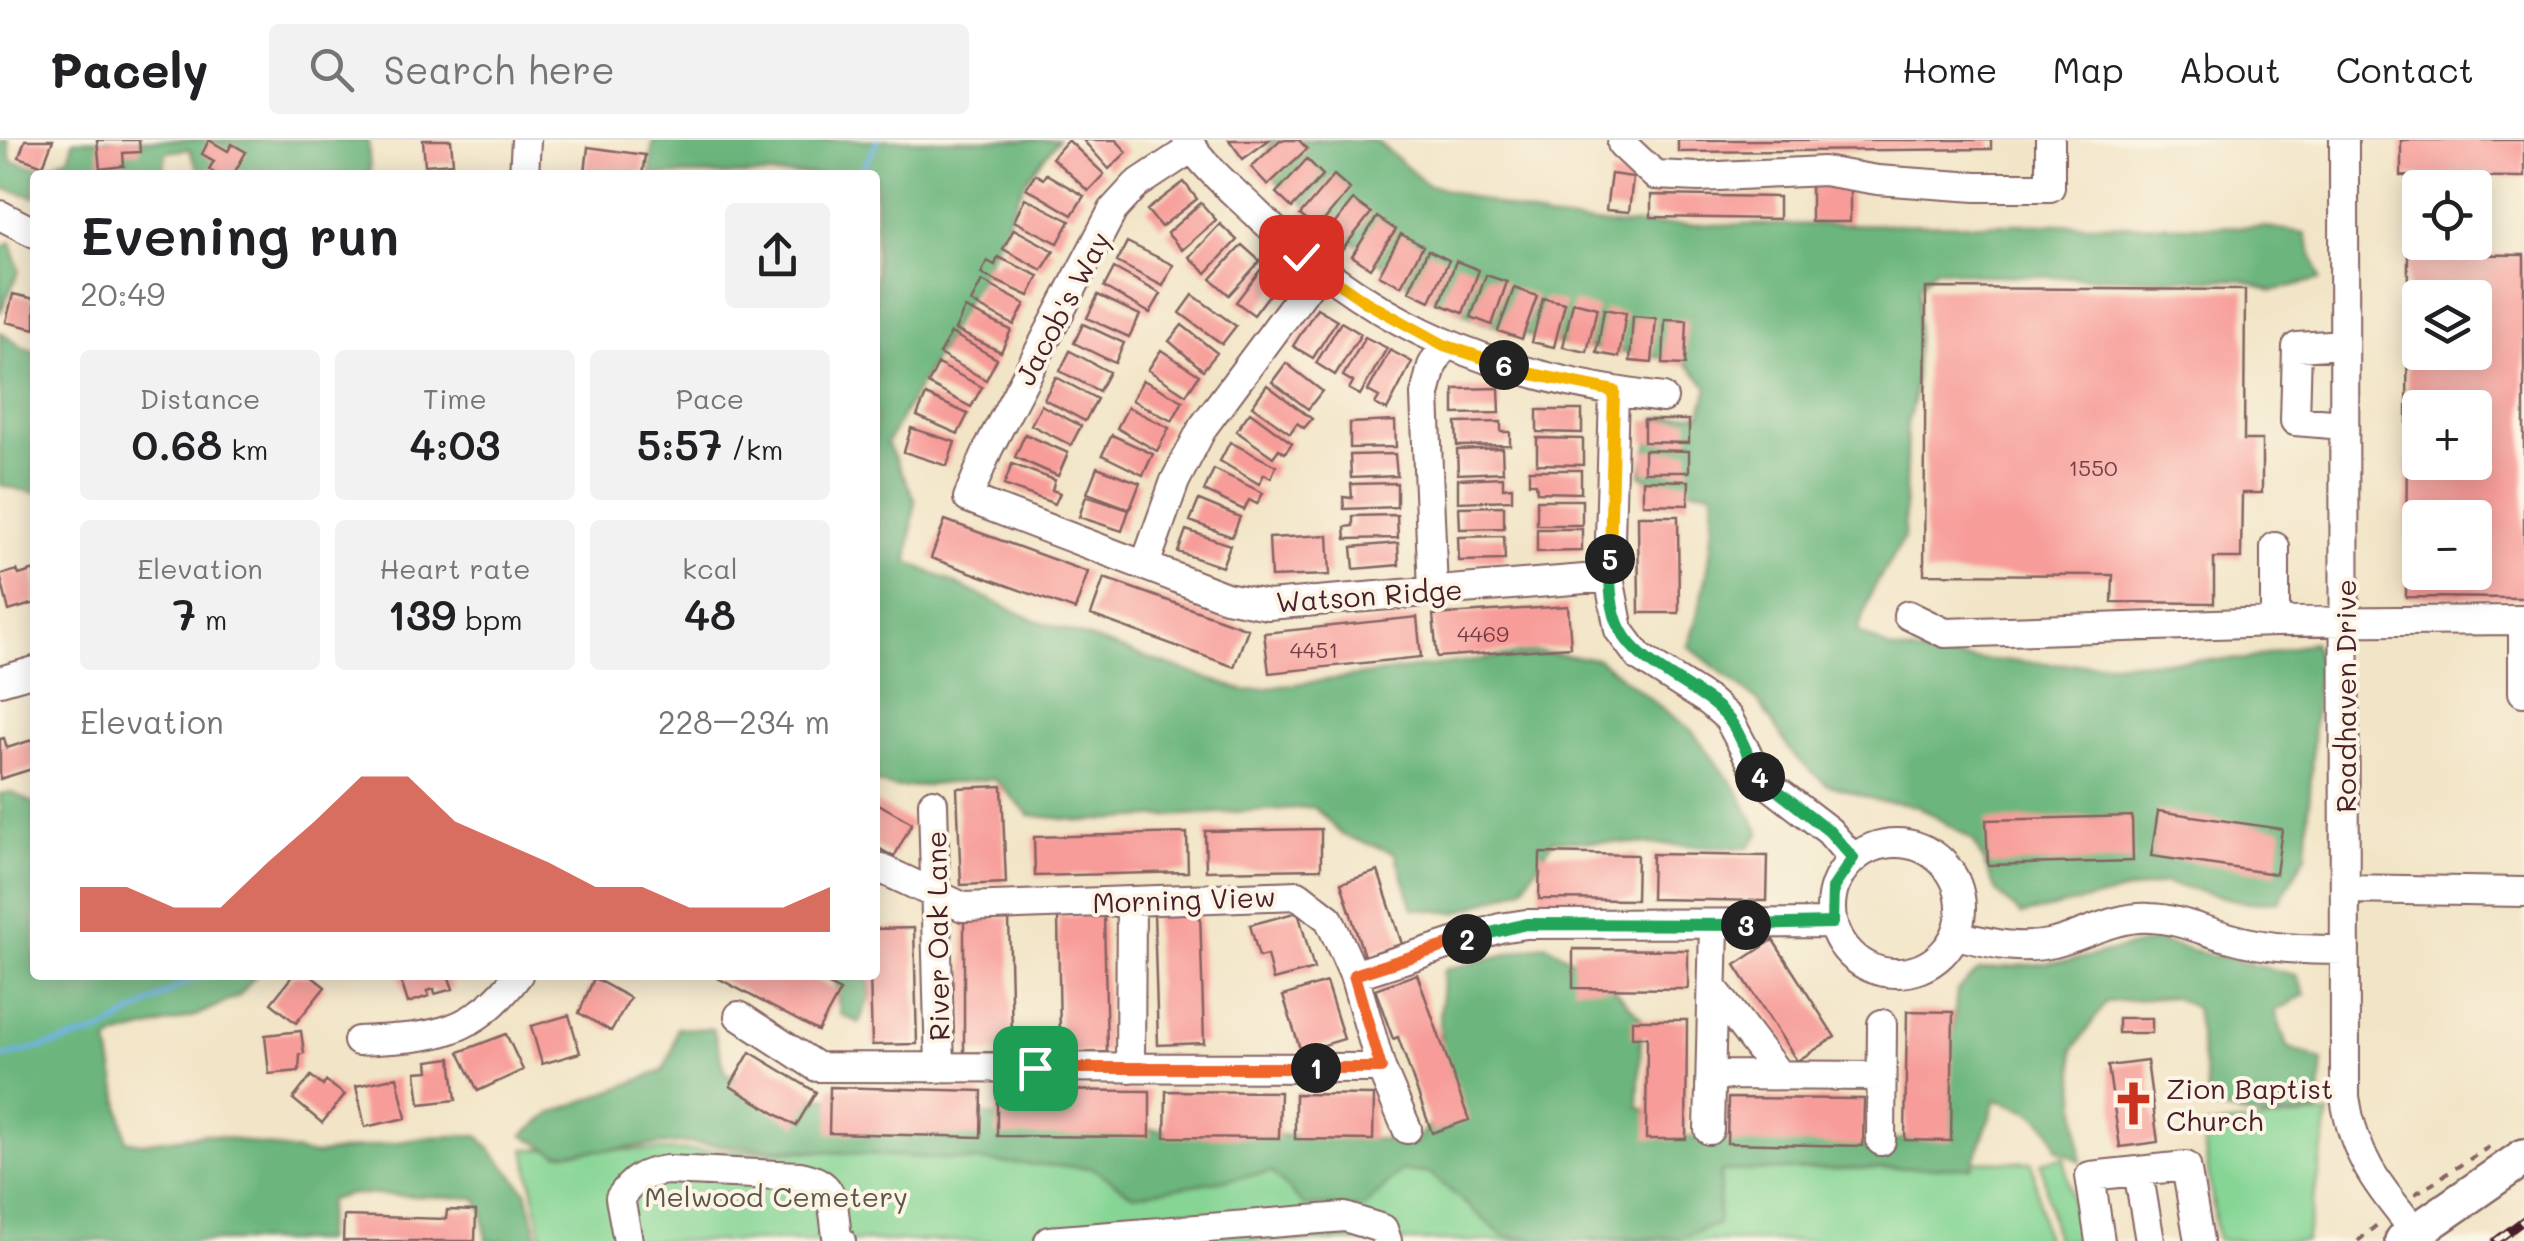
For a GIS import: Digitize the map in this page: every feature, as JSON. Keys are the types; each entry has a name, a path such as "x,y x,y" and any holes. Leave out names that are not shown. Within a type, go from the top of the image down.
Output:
{"main road":[{"path":"2399,1232 2516,1146"}],"street":[{"path":"524,170 526,140"},
{"path":"1624,140 1622,144 1655,176 1823,171 1877,180 1976,187 2050,187 2050,140"},
{"name":"Roadhaven Drive","path":"2344,140 2345,1097 2350,1129 2399,1232"},
{"path":"1190,144 1301,257 1366,302 1444,345 1532,374 1664,398"},
{"name":"Jacob's Way","path":"968,498 988,449 1113,210 1136,185 1190,144"},
{"path":"0,215 30,231"},
{"path":"1145,565 1176,480 1203,427 1320,270"},
{"path":"2344,344 2297,346 2295,421 2344,425"},
{"path":"1433,591 1424,394 1432,366 1444,345"},
{"path":"1614,391 1609,576 1619,630 1639,656 1728,718 1760,778 1829,831 1853,858"},
{"name":"Watson Ridge","path":"968,498 1226,597 1268,605 1609,576"},
{"path":"2275,547 2275,622"},
{"path":"1908,615 1945,633 2344,620 2524,620 2522,692"},
{"path":"0,681 30,672"},
{"name":"River Oak Lane","path":"934,803 940,1068"},
{"path":"1894,843 1916,846 1935,856 1950,872 1960,892 1962,914 1956,935 1945,952 1929,965 1890,974 1852,958 1839,942 1832,923 1833,888 1853,858 1872,847 1894,843"},
{"name":"Morning View","path":"880,868 963,907 1298,895 1329,919 1354,975 1381,1068 1407,1129"},
{"path":"2345,890 2524,892"},
{"path":"1130,1068 1132,901"},
{"path":"1956,935 2011,949 2054,943 2103,925 2147,918 2298,950 2345,950"},
{"path":"1354,975 1500,928 1526,924 1832,923"},
{"path":"1710,1130 1714,925"},
{"path":"358,1041 429,1037 464,1026 514,980"},
{"path":"1712,988 1779,1075"},
{"path":"739,1016 817,1067 1381,1068"},
{"path":"1881,1141 1882,1024"},
{"path":"1711,1074 1881,1076"},
{"path":"2100,1241 2090,1176 2186,1166 2199,1241"},
{"path":"628,1241 620,1198 631,1182 646,1173 667,1170 820,1180 830,1190 841,1241"},
{"path":"2138,1171 2150,1241"},
{"path":"1050,1241 1345,1217 1383,1229 1387,1241"}],"path":[{"path":"2411,1197 2476,1153 2516,1146"},
{"path":"2358,1241 2399,1232"}],"green space":[{"path":"0,140 8,140 11,161 45,169 70,156 73,140 368,140 370,170 198,170 189,149 166,152 164,170 30,170 30,196 0,187"},
{"path":"653,140 1058,140 1025,182 983,272 887,443 915,499 908,562 1030,618 1245,691 1535,652 1598,659 1692,731 1738,791 1760,833 1748,848 1553,840 1523,888 1456,913 1413,908 1395,853 1342,835 1314,807 1084,821 1029,815 994,779 896,788 880,783 880,170 650,170"},
{"path":"1272,140 1375,140 1426,184 1547,219 1604,225 2046,224 2265,227 2305,233 2321,279 2272,291 2243,280 1979,275 1935,268 1919,287 1914,398 1907,424 1904,538 1872,591 1858,631 1890,649 1938,657 2062,664 2248,659 2313,642 2318,661 2306,855 2279,901 2248,903 2164,883 2021,915 1996,891 1974,841 1918,806 1879,801 1826,784 1794,756 1758,701 1688,646 1708,570 1713,491 1665,487 1641,475 1655,419 1701,413 1708,387 1684,361 1551,342 1482,322 1416,290 1278,183 1263,162"},
{"path":"11,242 19,271 0,313 0,247"},
{"path":"0,332 30,350 30,492 0,485"},
{"path":"11,792 30,802 30,980 252,980 239,996 195,1016 108,1042 126,1140 142,1143 206,1134 314,1155 431,1137 478,1135 526,1191 539,1241 486,1241 483,1212 476,1198 351,1194 329,1200 324,1241 7,1241 0,1236 0,794"},
{"path":"2154,941 2296,975 2305,995 2275,1011 2287,1047 2323,1061 2318,1114 2262,1118 2210,1108 2195,1008 2173,997 2106,1002 2073,1050 2081,1162 2057,1149 2049,1129 2035,1115 1996,1100 1972,1167 1721,1171 1718,1224 1682,1237 1559,1241 1503,1236 1431,1174 1401,1170 1364,1208 1303,1205 1272,1172 1133,1195 1092,1168 680,1143 558,1154 523,1135 552,1113 663,1071 677,1028 713,1029 726,1073 774,1092 1094,1127 1416,1141 1442,1107 1440,1015 1444,970 1546,944 1602,977 1642,1019 1638,1106 1688,1137 1813,1137 1867,1145 1928,1135 1947,1090 1957,990 1979,970 2069,961"},
{"path":"836,980 869,980 870,996 859,1023 840,1014"},
{"path":"2329,1114 2306,1241 2218,1241 2202,1127"},
{"name":"Melwood Cemetery","path":"525,1149 2032,1162 2046,1241 543,1241"},
{"path":"2064,1157 2079,1241 2056,1241 2041,1162"}],"building":[{"path":"25,140 53,140 43,166 19,157"},
{"path":"97,140 139,140 140,152 123,153 124,166 100,169"},
{"path":"209,140 228,151 232,144 246,152 236,170 211,170 214,161 202,154"},
{"path":"423,140 451,140 453,163 425,165"},
{"path":"1068,140 1104,174 1088,191 1052,158"},
{"path":"1083,140 1116,140 1127,152 1109,169"},
{"path":"1229,140 1269,140 1243,159"},
{"path":"1280,140 1299,140 1307,149 1268,185 1251,167"},
{"path":"1678,140 1991,140 1991,149 1678,152"},
{"path":"2401,140 2524,140 2524,177 2492,177 2492,170 2402,170 2401,176"},
{"path":"588,147 645,155 643,170 585,170"},
{"path":"1307,159 1323,175 1292,208 1276,193"},
{"path":"1035,174 1043,179 1046,174 1084,196 1072,215 1026,188"},
{"path":"1611,174 1633,177 1629,212 1606,210"},
{"path":"1334,175 1350,189 1317,229 1300,215"},
{"path":"1184,182 1197,199 1161,227 1147,210"},
{"path":"1811,182 1850,182 1850,222 1811,222"},
{"path":"1651,195 1779,197 1779,219 1651,217"},
{"path":"1025,198 1070,221 1058,243 1014,221"},
{"path":"1353,200 1371,213 1343,249 1325,236"},
{"path":"1201,203 1216,220 1182,250 1167,233"},
{"path":"1377,217 1396,230 1370,268 1352,256"},
{"path":"1220,224 1237,240 1206,273 1189,257"},
{"path":"1014,229 1054,251 1042,270 1003,249"},
{"path":"1401,234 1423,246 1401,286 1379,275"},
{"path":"1127,242 1173,265 1163,286 1117,262"},
{"path":"1242,245 1260,261 1229,295 1211,279"},
{"path":"1428,250 1449,260 1430,301 1409,291"},
{"path":"2492,255 2524,255 2524,598 2406,597 2406,590 2492,590 2492,500 2407,500 2407,480 2492,480 2492,390 2407,390 2407,370 2492,370 2492,280 2408,280 2408,260 2492,260"},
{"path":"998,257 1039,276 1029,296 981,274 987,261 995,265"},
{"path":"1456,261 1479,270 1463,313 1440,304"},
{"path":"1264,265 1281,279 1254,315 1236,302"},
{"path":"1114,268 1161,294 1150,313 1104,287"},
{"path":"1486,275 1507,282 1492,325 1471,317"},
{"path":"982,281 1025,304 1014,325 971,302"},
{"path":"1514,288 1537,296 1522,339 1498,331"},
{"path":"1926,288 2245,290 2244,440 2262,440 2262,493 2242,493 2241,558 2214,558 2214,603 2112,602 2113,575 1924,574"},
{"path":"13,294 30,298 30,328 6,322"},
{"path":"1098,295 1140,315 1129,337 1087,318"},
{"path":"1193,295 1236,326 1222,344 1180,313"},
{"path":"1543,298 1565,303 1554,347 1532,342"},
{"path":"1573,302 1597,308 1587,352 1563,347"},
{"path":"965,308 1011,330 1001,352 955,330"},
{"path":"1317,308 1337,320 1313,358 1293,346"},
{"path":"1604,309 1626,313 1619,357 1597,353"},
{"path":"1633,316 1656,318 1652,363 1630,361"},
{"path":"1665,319 1687,320 1685,365 1663,364"},
{"path":"1341,322 1361,334 1335,375 1316,363"},
{"path":"1083,324 1124,343 1115,363 1074,343"},
{"path":"1182,325 1217,353 1203,370 1169,341"},
{"path":"951,333 997,359 986,380 939,354"},
{"path":"1365,337 1387,348 1360,395 1349,389 1353,382 1343,376"},
{"path":"1161,350 1199,375 1186,395 1148,370"},
{"path":"1390,350 1412,362 1387,410 1375,404 1379,397 1368,391"},
{"path":"1070,351 1109,372 1099,391 1060,371"},
{"path":"1286,363 1322,391 1308,409 1272,382"},
{"path":"938,364 982,387 971,407 928,384"},
{"path":"1056,377 1097,399 1085,421 1044,399"},
{"path":"1143,380 1183,401 1172,421 1132,400"},
{"path":"1267,385 1312,419 1304,428 1297,423 1290,433 1252,406"},
{"path":"1499,388 1500,413 1454,414 1454,389"},
{"path":"926,395 968,414 958,434 917,416"},
{"path":"1041,405 1081,426 1071,445 1031,425"},
{"path":"1128,407 1169,428 1157,451 1117,428"},
{"path":"1537,410 1582,410 1582,433 1537,432"},
{"path":"1250,412 1292,443 1285,453 1279,449 1273,457 1236,431"},
{"path":"1644,420 1689,420 1689,443 1644,442"},
{"path":"1395,421 1396,447 1350,448 1350,423"},
{"path":"1501,422 1501,432 1510,432 1510,445 1457,446 1456,423"},
{"path":"911,428 955,442 947,466 904,452"},
{"path":"1025,434 1068,453 1058,476 1015,457"},
{"path":"1112,435 1153,454 1143,475 1102,455"},
{"path":"1537,438 1583,439 1583,465 1537,464"},
{"path":"1230,442 1276,466 1271,478 1264,474 1259,484 1220,461"},
{"path":"1502,448 1503,472 1458,474 1457,450"},
{"path":"1644,450 1689,451 1689,472 1644,472"},
{"path":"1395,454 1397,476 1351,478 1350,455"},
{"path":"1012,464 1055,480 1052,490 1060,493 1055,504 1004,485"},
{"path":"1097,467 1140,483 1130,509 1087,493"},
{"path":"1214,469 1263,493 1257,504 1249,500 1244,510 1204,491"},
{"path":"1529,470 1581,470 1581,493 1537,492 1536,483 1529,483"},
{"path":"1503,477 1503,488 1512,487 1512,500 1458,502 1458,479"},
{"path":"1643,480 1689,481 1688,505 1643,504"},
{"path":"1397,483 1397,507 1344,509 1343,497 1352,498 1351,484"},
{"path":"1086,496 1129,510 1122,531 1079,517"},
{"path":"1199,500 1240,517 1232,537 1190,521"},
{"path":"1537,500 1582,500 1582,525 1537,525"},
{"path":"1504,506 1504,528 1460,529 1459,507"},
{"path":"1397,515 1398,538 1346,539 1345,527 1353,526 1353,516"},
{"path":"1638,516 1678,516 1679,613 1639,613"},
{"path":"945,520 1088,572 1075,610 931,558"},
{"path":"1537,529 1582,529 1582,551 1537,552"},
{"path":"1186,530 1230,545 1222,567 1178,552"},
{"path":"1328,535 1330,575 1271,577 1269,538"},
{"path":"1504,536 1505,560 1459,561 1458,537"},
{"path":"1398,543 1399,565 1354,569 1352,547"},
{"path":"17,570 19,575 30,572 30,605 9,611 0,575"},
{"path":"1104,578 1248,629 1234,667 1091,615"},
{"path":"1568,606 1571,647 1437,657 1433,615"},
{"path":"1417,617 1421,657 1269,673 1264,633"},
{"path":"4,738 7,748 30,741 30,770 0,779 0,739"},
{"path":"1002,786 1006,883 961,885 957,788"},
{"path":"880,805 912,823 894,857 880,849"},
{"path":"2158,811 2282,829 2276,874 2151,856"},
{"path":"2132,816 2133,861 1988,865 1986,820"},
{"path":"1321,829 1321,869 1206,871 1205,831"},
{"path":"1187,833 1188,872 1035,876 1034,837"},
{"path":"1540,853 1637,855 1636,900 1539,899"},
{"path":"1652,854 1768,856 1767,901 1651,899"},
{"path":"1378,871 1402,944 1364,956 1341,883"},
{"path":"1200,912 1204,1043 1158,1045 1154,913"},
{"path":"1298,912 1314,969 1273,980 1267,955 1259,957 1250,925"},
{"path":"1104,915 1107,1052 1057,1054 1058,916"},
{"path":"1009,917 1012,1037 1016,1037 1017,1052 964,1053 964,918"},
{"path":"914,928 917,1044 872,1045 870,980 880,980 880,929"},
{"path":"1773,940 1835,1037 1797,1061 1735,965"},
{"path":"1573,949 1688,950 1688,989 1573,988"},
{"path":"1417,974 1469,1120 1432,1133 1398,1037 1393,1039 1375,989"},
{"path":"289,980 316,980 325,987 296,1023 271,1003"},
{"path":"401,980 450,980 453,989 435,994 434,989 427,991 429,996 408,1003"},
{"path":"593,980 630,998 611,1031 579,1013"},
{"path":"721,980 819,980 840,991 818,1031"},
{"path":"1326,982 1344,1039 1301,1052 1283,996"},
{"path":"1907,1011 1953,1012 1951,1141 1905,1140"},
{"path":"569,1015 580,1053 542,1064 531,1026"},
{"path":"2118,1018 2152,1018 2152,1033 2118,1033"},
{"path":"1632,1020 1687,1020 1686,1139 1646,1139 1647,1037 1632,1037"},
{"path":"301,1031 304,1053 300,1054 299,1071 269,1074 265,1035"},
{"path":"506,1034 523,1070 478,1091 459,1052"},
{"path":"750,1052 816,1092 796,1126 730,1086"},
{"path":"451,1058 456,1100 420,1104 416,1072 429,1071 428,1061"},
{"name":"Zion Baptist Church","path":"2147,1061 2158,1142 2120,1147 2108,1066"},
{"path":"311,1076 345,1095 322,1123 293,1099"},
{"path":"397,1077 406,1118 365,1127 356,1086"},
{"path":"830,1087 982,1091 981,1137 829,1133"},
{"path":"997,1090 1150,1091 1150,1137 997,1136"},
{"path":"1166,1091 1280,1092 1279,1138 1165,1137"},
{"path":"1295,1094 1374,1095 1373,1140 1295,1139"},
{"path":"1728,1098 1864,1099 1863,1146 1727,1143"},
{"path":"447,1210 476,1211 475,1241 343,1241 344,1216 446,1219"}],"waterway":[{"path":"863,170 878,140"},
{"path":"0,1058 101,1032 189,980"}],"railway":[{"path":"2496,1241 2524,1220"}],"place":[{"name":"Zion Baptist Church","path":"2133,1104"}],"route":[{"path":"1035,1068 1381,1068 1354,975 1500,928 1526,924 1832,923 1833,888 1853,858 1829,831 1760,778 1728,718 1639,656 1619,630 1609,576 1614,391 1532,374 1444,345 1366,302 1301,257"}]}
